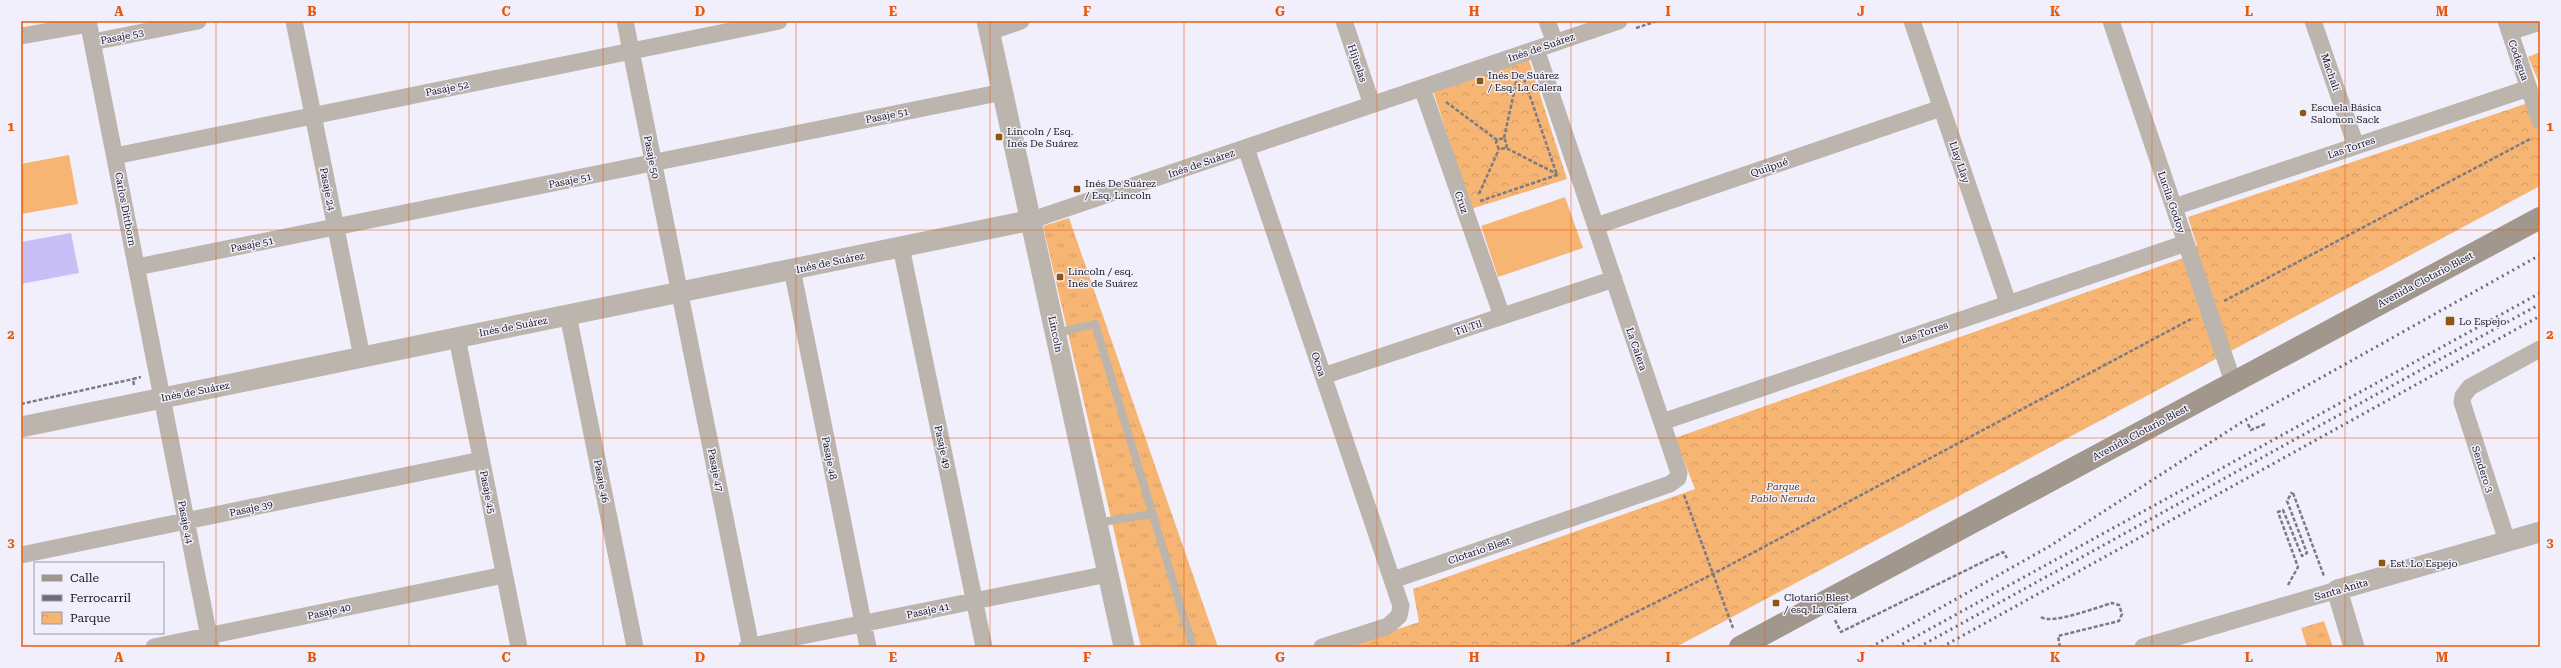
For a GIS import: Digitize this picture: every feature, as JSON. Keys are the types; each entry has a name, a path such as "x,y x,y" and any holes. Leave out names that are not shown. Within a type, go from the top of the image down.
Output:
{"main road":[{"name":"Avenida Clotario Blest","path":"1737,640 1825,602 2540,218"}],"street":[{"name":"Pasaje 53","path":"93,42 198,21"},
{"name":"Pasaje 24","path":"294,21 362,357"},
{"name":"Pasaje 50","path":"625,21 680,292"},
{"name":"Pasaje 52","path":"115,156 779,21"},
{"path":"988,26 1021,21"},
{"name":"Hijuelas","path":"1344,21 1372,105"},
{"path":"1547,21 1555,43"},
{"name":"Inés de Suárez","path":"21,426 1032,220 1619,21"},
{"name":"Llay Llay","path":"1912,21 2008,303"},
{"name":"Lucila Godoy","path":"2111,21 2233,382"},
{"name":"Machalí","path":"2313,21 2356,146"},
{"path":"2508,27 2540,22"},
{"name":"Carlos Dittborn","path":"89,23 161,398"},
{"path":"21,36 89,23"},
{"name":"Lincoln","path":"988,26 1032,220 1124,647"},
{"name":"Codegua","path":"2508,27 2540,121"},
{"name":"La Calera","path":"1536,49 1678,468 1678,478"},
{"name":"Cruz","path":"1422,88 1502,316"},
{"name":"Las Torres","path":"2174,207 2529,88"},
{"name":"Pasaje 51","path":"137,267 1003,92"},
{"name":"Quilpué","path":"1596,226 1941,108"},
{"name":"Ocoa","path":"1246,148 1393,580"},
{"name":"Las Torres","path":"1662,422 2186,243"},
{"name":"Pasaje 49","path":"902,247 984,647"},
{"name":"Pasaje 48","path":"792,269 868,647"},
{"name":"Til Til","path":"1324,376 1614,279"},
{"name":"Pasaje 47","path":"680,292 750,647"},
{"name":"Pasaje 46","path":"568,315 635,647"},
{"name":"Pasaje 45","path":"457,338 519,647"},
{"name":"Sendero 3","path":"2507,541 2463,408 2463,396 2470,387 2540,349"},
{"name":"Pasaje 44","path":"161,398 210,641"},
{"name":"Pasaje 39","path":"21,555 481,460"},
{"name":"Clotario Blest","path":"1393,580 1670,484 1678,478"},
{"name":"Santa Anita","path":"2143,647 2168,644 2290,604 2540,532"},
{"name":"Pasaje 41","path":"750,647 1108,574"},
{"name":"Pasaje 40","path":"154,647 210,641 504,575"},
{"path":"1322,647 1388,626 1394,622 1399,616 1401,606 1393,580"},
{"path":"2337,590 2354,647"}],"lane":[{"path":"1056,333 1096,324 1193,647"},
{"path":"1097,523 1152,514"}],"path":[{"path":"1506,148 1507,144 1504,138 1520,68 1557,175"},
{"path":"1444,100 1497,140"},
{"path":"1497,140 1504,138"},
{"path":"1566,647 1713,574 2533,138"},
{"path":"1497,140 1496,143 1499,149"},
{"path":"1499,149 1506,148 1557,175"},
{"path":"1499,149 1475,203 1557,175"},
{"path":"21,404 133,379"},
{"path":"2248,424 2251,430 2265,424"},
{"path":"1678,478 1737,640"},
{"path":"2290,604 2286,589 2298,567 2278,512 2283,510 2302,556 2307,553 2287,501 2292,492 2322,570"},
{"path":"1825,602 1841,632 2003,552 2007,558"},
{"path":"2041,617 2045,620 2055,619 2112,603 2119,605 2122,614 2119,621 2058,636 2060,647"}],"green space":[{"path":"2540,52 2540,85 2528,57"},
{"path":"1529,60 1567,179 1471,209 1433,90"},
{"name":"Parque Pablo Neruda","path":"2540,99 2540,186 1676,647 1345,647 1419,622 1413,589 1695,489 1675,438 2183,258 2197,246 2188,217"},
{"path":"69,155 78,204 21,214 21,164"},
{"path":"1565,197 1583,248 1498,277 1481,226"},
{"path":"1069,218 1218,647 1141,647 1043,226"},
{"path":"2324,621 2333,647 2307,647 2301,628"}],"building":[{"path":"71,233 79,273 21,284 21,242"}],"railway":[{"path":"1871,647 2050,546 2242,422 2540,255"},
{"path":"1897,647 2540,293"},
{"path":"1919,647 2540,304"},
{"path":"1942,647 2540,316"}],"place":[{"name":"Inés De Suárez / Esq. La Calera","path":"1480,81"},
{"name":"Escuela Básica Salomon Sack","path":"2303,113"},
{"name":"Lincoln / Esq. Inés De Suárez","path":"999,137"},
{"name":"Inés De Suárez / Esq. Lincoln","path":"1077,189"},
{"name":"Lincoln / esq. Inés de Suárez","path":"1060,277"},
{"name":"Lo Espejo","path":"2450,321"},
{"name":"Est. Lo Espejo","path":"2382,563"},
{"name":"Clotario Blest / esq. La Calera","path":"1776,603"}]}
